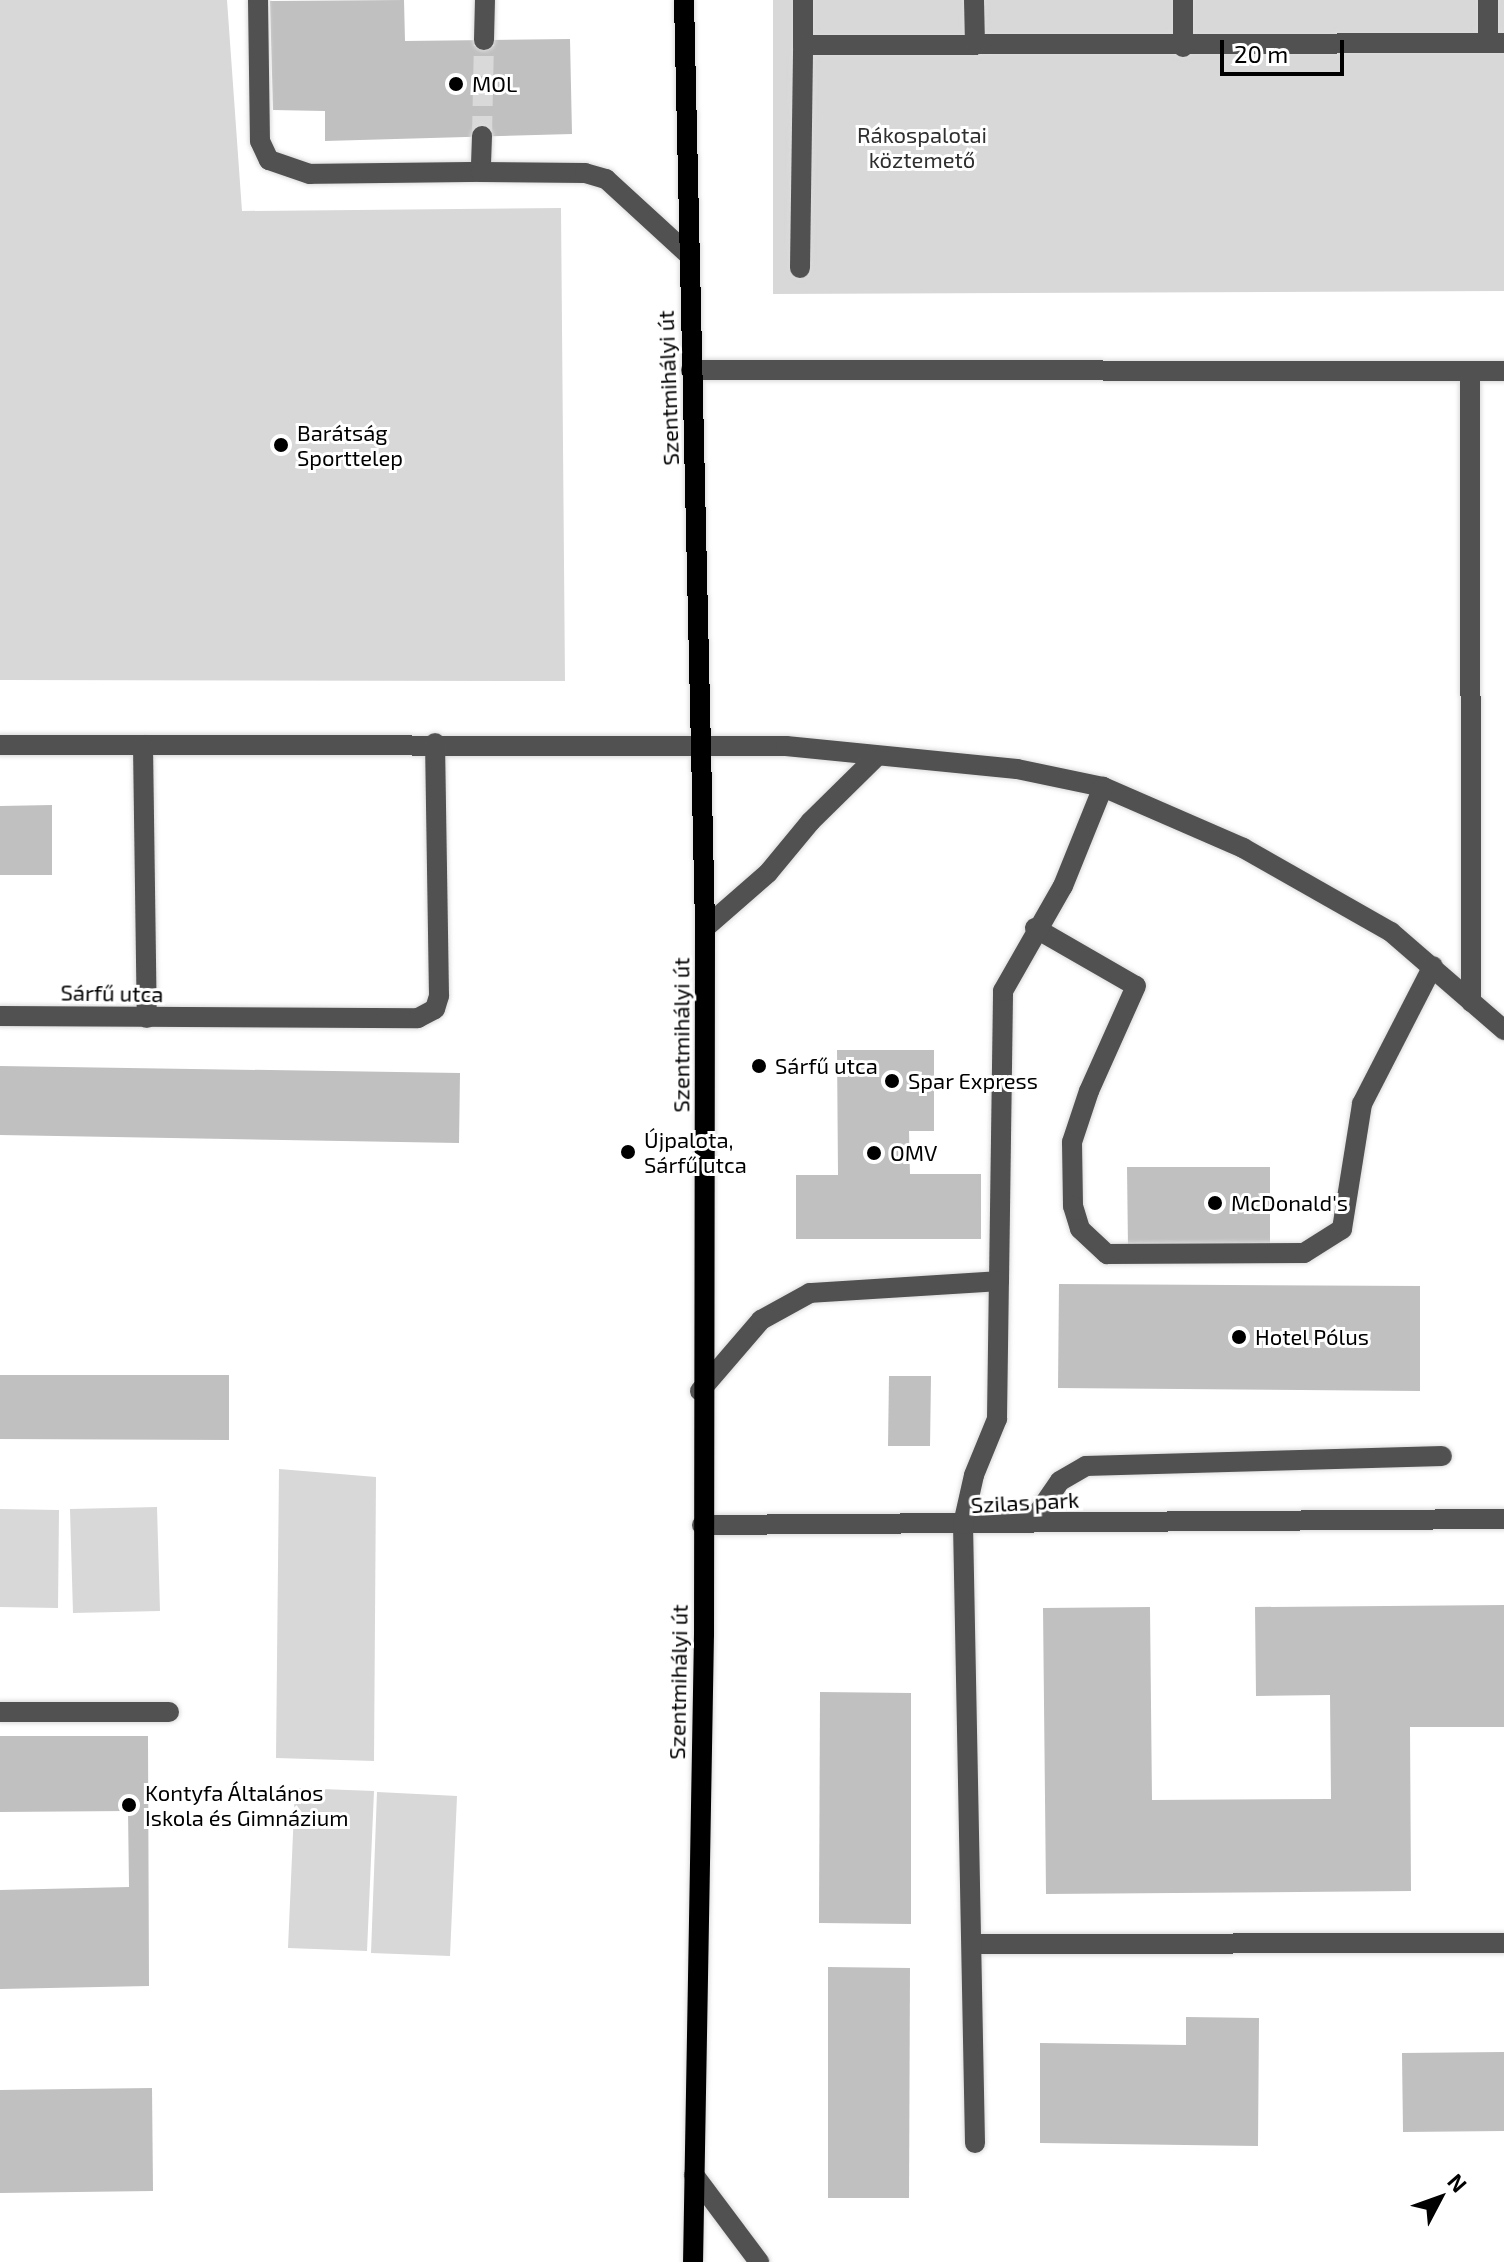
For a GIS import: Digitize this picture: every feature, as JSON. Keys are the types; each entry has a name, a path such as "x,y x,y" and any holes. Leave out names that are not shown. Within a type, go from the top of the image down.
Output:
{"main road":[{"name":"Szentmihályi út","path":"684,0 705,928 693,2262"}],"street":[{"path":"258,0 260,141 269,160 310,174 585,173 606,179 689,255"},
{"path":"484,40 485,0"},
{"path":"800,268 803,0"},
{"path":"974,0 975,45"},
{"path":"1183,0 1183,47"},
{"path":"803,45 1183,47 1496,43 1488,0"},
{"path":"481,172 482,136"},
{"path":"691,370 1504,371"},
{"path":"1470,371 1471,1002"},
{"path":"0,745 435,743 786,746 875,758 1017,769 1103,787 1243,848 1353,907 1433,966 1504,1030"},
{"name":"Sárfű utca","path":"0,1016 418,1018 435,1009 439,996 435,743"},
{"path":"143,745 147,1018"},
{"path":"705,928 768,873 811,821 875,758"},
{"path":"702,1525 963,1524 974,1475 997,1419 1003,991 1035,928 1063,886 1103,787"},
{"path":"1035,928 1136,986 1089,1091 1072,1142 1073,1206 1080,1229 1094,1247 1107,1254 1304,1253 1342,1229 1350,1206 1356,1127 1381,1061 1433,966"},
{"path":"700,1391 761,1320 810,1293 999,1281"},
{"path":"1031,1523 1060,1481 1086,1466 1442,1456"},
{"name":"Szilas park","path":"975,2143 975,1944 963,1524 1504,1519"},
{"path":"0,1712 169,1712"},
{"path":"975,1944 1504,1943"},
{"path":"694,2175 759,2262"}],"green space":[{"name":"Barátság Sporttelep","path":"0,0 227,0 242,211 561,208 565,681 0,680"},
{"name":"Rákospalotai köztemető","path":"773,0 1504,0 1504,291 773,294"},
{"path":"279,1469 376,1477 374,1761 276,1758"},
{"path":"157,1507 160,1611 73,1613 70,1509"},
{"path":"0,1509 59,1510 58,1608 0,1607"},
{"path":"295,1788 374,1791 367,1951 288,1948"},
{"path":"377,1792 457,1796 450,1956 371,1953"}],"building":[{"path":"404,0 405,41 570,39 572,134 325,141 325,111 273,110 270,1"},
{"path":"52,805 52,875 0,875 0,806"},
{"name":"OMV","path":"837,1050 934,1050 934,1131 909,1131 910,1174 981,1174 981,1239 796,1239 796,1175 838,1175"},
{"path":"0,1066 460,1073 459,1143 0,1135"},
{"path":"1127,1167 1270,1167 1270,1246 1128,1247"},
{"name":"Hotel Pólus","path":"1059,1284 1420,1286 1420,1391 1058,1388"},
{"path":"0,1375 229,1375 229,1440 0,1439"},
{"path":"889,1376 931,1376 930,1446 888,1446"},
{"path":"1504,1605 1504,1727 1410,1727 1411,1891 1046,1894 1043,1608 1150,1607 1152,1800 1331,1799 1330,1695 1256,1696 1255,1607"},
{"path":"820,1692 911,1693 911,1924 819,1923"},
{"path":"0,1736 148,1736 149,1986 0,1989 0,1890 129,1887 128,1811 0,1812"},
{"path":"828,1967 910,1968 909,2198 828,2198"},
{"path":"1186,2017 1259,2018 1258,2146 1040,2143 1040,2043 1186,2045"},
{"path":"1504,2052 1504,2131 1403,2132 1402,2053"},
{"path":"152,2088 153,2191 0,2193 0,2090"}],"tunnel":[{"path":"482,136 484,40"}],"place":[{"name":"MOL","path":"456,84"},
{"name":"Barátság Sporttelep","path":"281,445"},
{"name":"Sárfű utca","path":"759,1066"},
{"name":"Spar Express","path":"892,1081"},
{"name":"Újpalota, Sárfű utca","path":"628,1152"},
{"name":"OMV","path":"874,1153"},
{"name":"McDonald's","path":"1215,1203"},
{"name":"Hotel Pólus","path":"1239,1337"},
{"name":"Kontyfa Általános Iskola és Gimnázium","path":"129,1805"}]}
